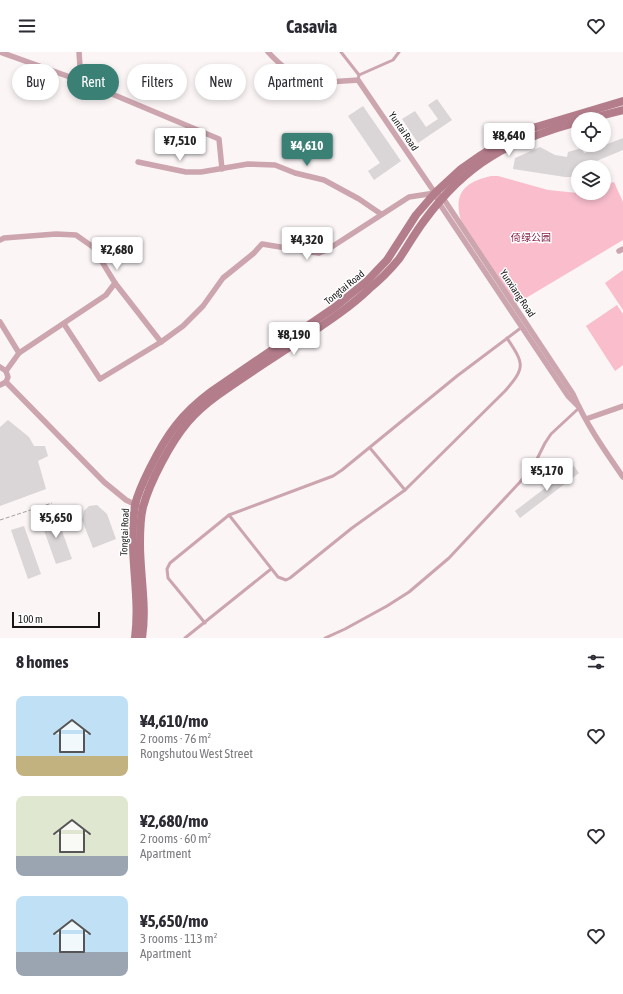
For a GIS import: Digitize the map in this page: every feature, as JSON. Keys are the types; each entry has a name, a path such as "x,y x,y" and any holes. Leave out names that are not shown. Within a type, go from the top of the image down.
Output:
{"main road":[{"name":"Tongtai Road","path":"135,638 136,604 133,545 143,481 171,431 185,414 217,387 335,307 367,281 387,260 416,215 435,193 470,162 503,141 537,127 623,104"},
{"name":"Tongtai Road","path":"604,112 623,104"},
{"name":"Tongtai Road","path":"142,638 144,612 139,506 182,429 194,415 218,395 328,322 362,296 384,276 398,260 423,221 441,200 469,172 496,153 535,135 571,124"}],"street":[{"path":"0,52 67,77"},
{"path":"79,52 80,64"},
{"path":"268,52 284,68 302,78 325,82 358,78"},
{"name":"Yuntai Road","path":"358,78 441,200"},
{"path":"119,98 219,139 222,169"},
{"path":"138,162 186,172 201,172 248,164 275,165 295,173 324,180 358,198 381,214"},
{"path":"64,324 100,379 161,342 183,326 203,306 223,278 254,253 262,244 319,253 330,248 409,197 435,193"},
{"name":"Yunxiang Road","path":"441,200 528,323 573,394 586,419 623,478"},
{"name":"Yunxiang Road","path":"441,200 522,327 568,396 579,407"},
{"path":"0,240 4,238 56,234 76,235 93,247 115,283 161,342"},
{"path":"6,371 19,353 106,295 115,283"},
{"path":"0,322 19,353"},
{"path":"0,367 6,371 8,377 6,382 0,385"},
{"path":"6,382 104,482 120,495 139,506"},
{"path":"586,419 623,406"}],"lane":[{"path":"341,52 358,78 393,60 399,52"},
{"path":"205,623 168,578 167,569 170,563 229,516 333,476 342,470 457,376 528,323"},
{"path":"229,516 278,577 283,580 290,578 340,537 405,490 505,392 516,379 519,373 521,361 507,338"},
{"path":"325,638 393,603 409,592 449,558 520,482 536,461 551,434 579,407"},
{"path":"370,448 405,490"},
{"path":"185,638 271,569"}],"path":[{"path":"0,520 52,503"}],"green space":[{"name":"倚绿公园","path":"491,176 498,176 548,190 571,192 571,200 611,200 611,183 614,182 623,202 623,240 516,304 461,221 459,203 463,190 468,185"},
{"path":"623,270 623,310 605,283"},
{"path":"617,305 623,314 623,365 615,371 586,326"}],"building":[{"path":"437,99 452,120 418,143 402,119 415,111 426,127 438,119 428,105"},
{"path":"363,106 401,161 374,180 368,171 380,163 348,116"},
{"path":"623,138 623,150 599,160 571,160 571,177 513,169 515,158 540,147 555,155 567,157 568,152 571,151 584,153 611,152 611,143"},
{"path":"8,420 29,437 34,446 45,446 48,456 38,461 46,489 0,506 0,427"},
{"path":"574,466 579,473 520,518 515,511"},
{"path":"97,505 107,514 116,539 93,548 82,520 84,511 89,506"},
{"path":"56,514 72,559 56,564 40,519"},
{"path":"24,526 41,574 28,579 11,530"}]}
